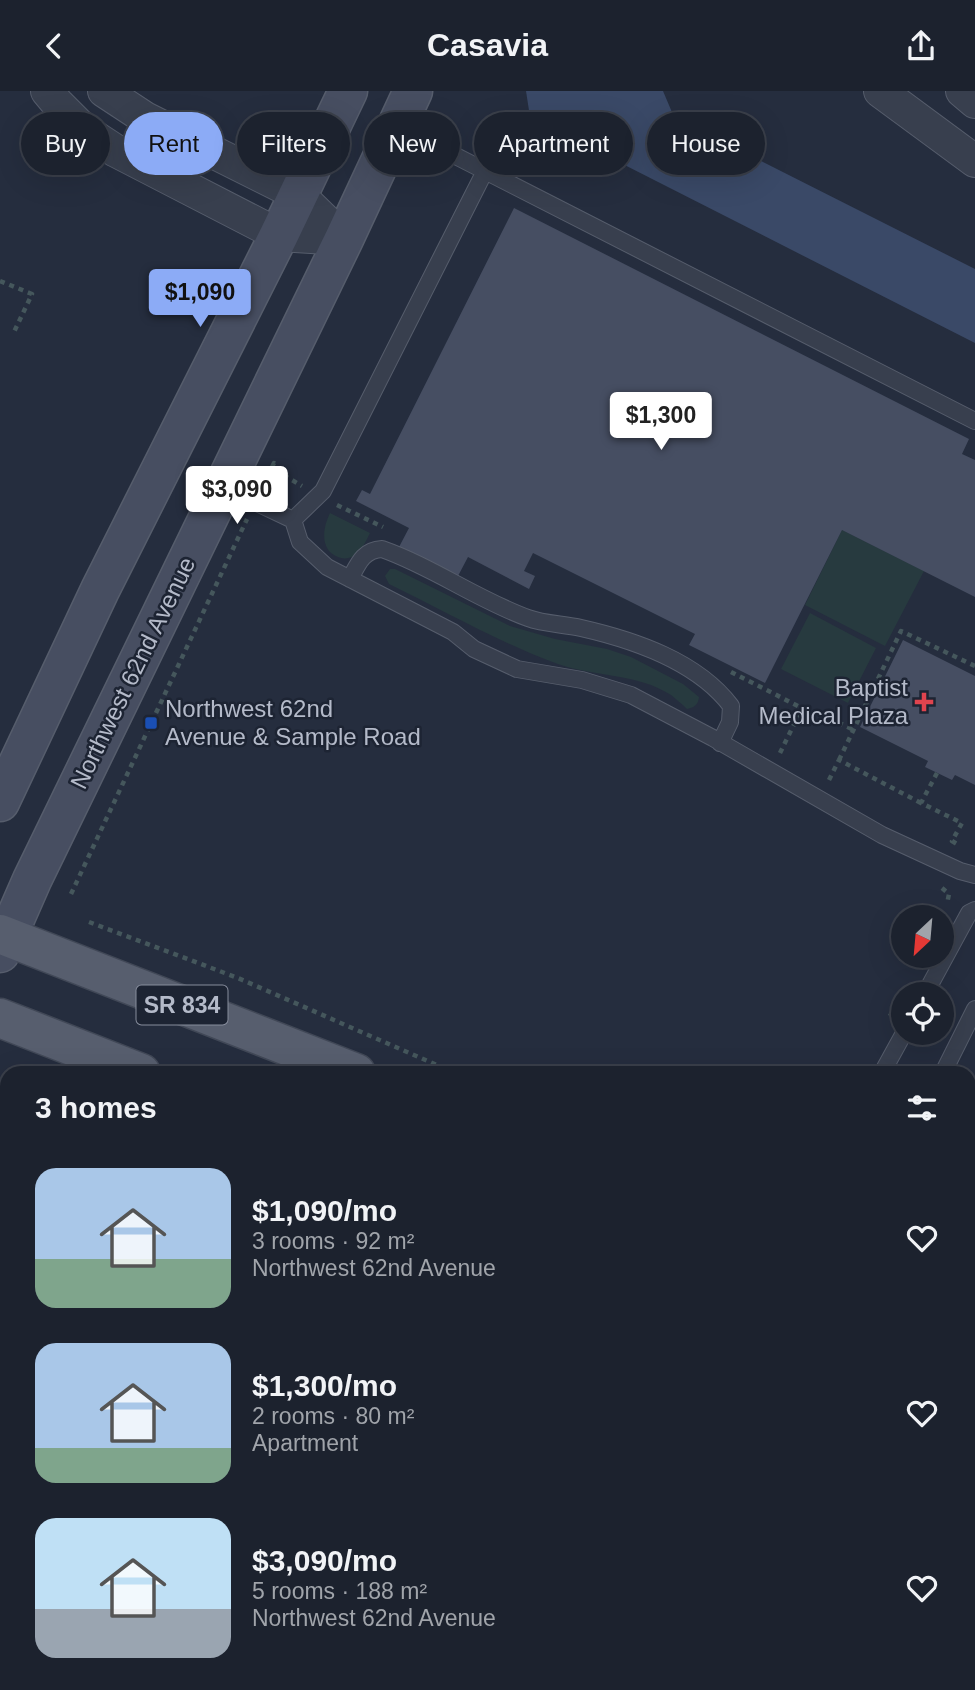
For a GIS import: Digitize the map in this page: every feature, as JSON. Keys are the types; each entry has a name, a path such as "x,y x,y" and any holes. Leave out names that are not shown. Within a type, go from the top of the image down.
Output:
{"main road":[{"name":"SR 834","path":"2,941 337,1066"},
{"path":"0,1019 124,1066"}],"street":[{"path":"47,91 84,130 116,151 279,235 344,239"},
{"path":"104,91 145,118 299,195 344,239"},
{"path":"0,802 100,590 299,195 348,91"},
{"name":"Northwest 62nd Avenue","path":"403,112 413,91"},
{"path":"880,91 975,161"},
{"path":"962,91 975,102"},
{"name":"Northwest 62nd Avenue","path":"2,941 32,880 239,495 344,239 374,175"}],"lane":[{"path":"293,520 323,491 483,175"},
{"path":"493,175 975,421"},
{"path":"239,495 293,520 300,542 327,567 453,632 474,649 517,669 582,680 631,695 882,835 960,871 975,875"},
{"path":"350,579 361,558 371,550 382,549 532,620 596,631 638,644 680,664 718,689 731,706 730,722 720,743"},
{"path":"932,982 969,913 975,910"},
{"path":"946,1066 975,1009"},
{"path":"886,1066 897,1045"}],"path":[{"path":"0,281 32,294 14,332"},
{"path":"71,894 239,495 274,463 285,476 393,532"},
{"path":"820,800 901,631 975,666"},
{"path":"728,670 822,718 827,717 853,730"},
{"path":"771,772 802,708"},
{"path":"839,760 921,803"},
{"path":"89,922 238,978 440,1066"}],"green space":[{"path":"330,513 370,533 354,556 340,558 332,554 325,544 324,531"},
{"path":"842,530 924,571 885,646 805,605"},
{"path":"390,569 395,569 510,626 631,657 683,684 699,697 698,702 687,709 658,688 630,679 558,664 515,646 389,584 385,576"},
{"path":"810,613 876,648 848,703 781,669"}],"water":[{"path":"526,91 663,91 672,112 647,112 647,175 765,175 765,163 975,269 975,343 633,169 633,112 529,112"}],"building":[{"path":"514,208 969,439 962,454 975,460 975,597 842,530 765,683 689,645 695,634 533,553 524,571 535,576 529,589 468,557 458,576 399,547 409,528 356,501 362,490 370,494"},
{"name":"Baptist Medical Plaza","path":"903,640 975,676 975,785 955,775 952,780 925,767 928,761 860,727"}],"place":[{"name":"Baptist Medical Plaza","path":"924,702"},
{"name":"Northwest 62nd Avenue & Sample Road","path":"151,723"}]}
